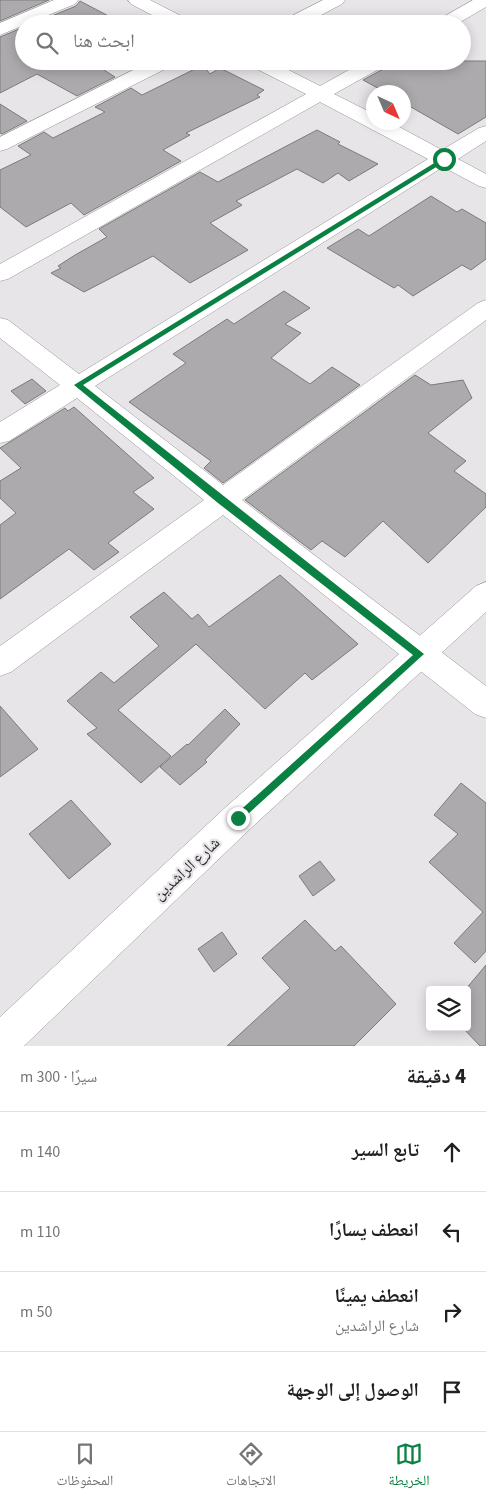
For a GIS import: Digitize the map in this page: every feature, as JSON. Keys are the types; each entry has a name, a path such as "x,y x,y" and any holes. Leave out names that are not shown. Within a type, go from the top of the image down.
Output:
{"street":[{"path":"34,15 68,0"},
{"path":"137,0 166,15"},
{"path":"307,15 336,0"},
{"path":"460,15 486,0"},
{"path":"0,30 15,23"},
{"path":"0,145 148,70"},
{"path":"273,70 366,118"},
{"path":"0,274 364,70"},
{"path":"389,130 486,182"},
{"path":"0,434 486,132"},
{"path":"0,663 486,308"},
{"path":"0,326 78,385 221,500 486,704"},
{"name":"شارع الراشدين","path":"0,1043 238,818 486,594"}],"building":[{"path":"0,0 49,0 0,21"},
{"path":"80,1 107,15 54,15 76,6"},
{"path":"15,31 15,70 104,70 115,77 77,96 37,74 0,93 0,37"},
{"path":"471,61 486,61 486,117 458,134 411,107 411,85 372,85 363,80 381,70 471,70"},
{"path":"193,70 207,70 210,74 217,70 224,70 264,90 257,95 260,97 186,133 190,135 163,150 181,161 84,215 71,203 26,227 0,207 0,170 31,155 18,146 44,132 53,138 105,112 95,107 131,88 142,95"},
{"path":"0,104 27,121 2,134 0,133"},
{"path":"317,130 340,142 338,144 378,164 349,181 338,173 323,183 297,169 236,201 242,205 210,223 248,250 190,283 153,256 84,292 51,273 61,268 58,266 75,255 107,237 99,229 200,172 218,182"},
{"path":"431,196 457,212 462,209 486,223 486,259 471,270 462,265 413,296 398,285 394,288 327,248 358,229 369,236"},
{"path":"284,291 310,308 285,324 301,333 271,358 310,384 332,367 360,385 223,483 204,468 211,461 129,402 186,363 173,354 227,319 234,324"},
{"path":"415,375 431,385 463,380 472,398 428,433 466,461 454,471 486,494 486,507 428,563 383,521 345,557 322,541 311,550 245,500"},
{"path":"32,379 46,391 25,404 11,391"},
{"path":"74,407 154,478 133,492 154,509 108,543 119,552 94,570 69,549 0,599 0,525 16,513 0,498 0,481 21,468 0,448 65,408 68,411"},
{"path":"280,575 358,644 312,680 305,673 265,709 196,644 118,710 171,756 141,783 87,734 97,728 67,701 101,672 114,683 159,646 130,617 164,592 192,619 198,614 209,627"},
{"path":"0,706 38,749 0,777"},
{"path":"225,709 240,724 205,760 207,762 180,785 160,767 188,745"},
{"path":"461,783 486,803 486,951 475,963 454,943 483,912 429,862 458,834 434,815"},
{"path":"71,800 111,844 69,879 29,834"},
{"path":"320,861 335,880 313,896 299,876"},
{"path":"305,920 335,951 341,946 396,1004 354,1046 227,1046 290,988 262,958"},
{"path":"222,932 237,954 214,972 198,949"},
{"path":"486,965 486,1046 480,1046 466,1031 471,1031 471,986 468,986"}],"route":[{"path":"238,818 419,654 221,500 78,385 444,159"}]}
